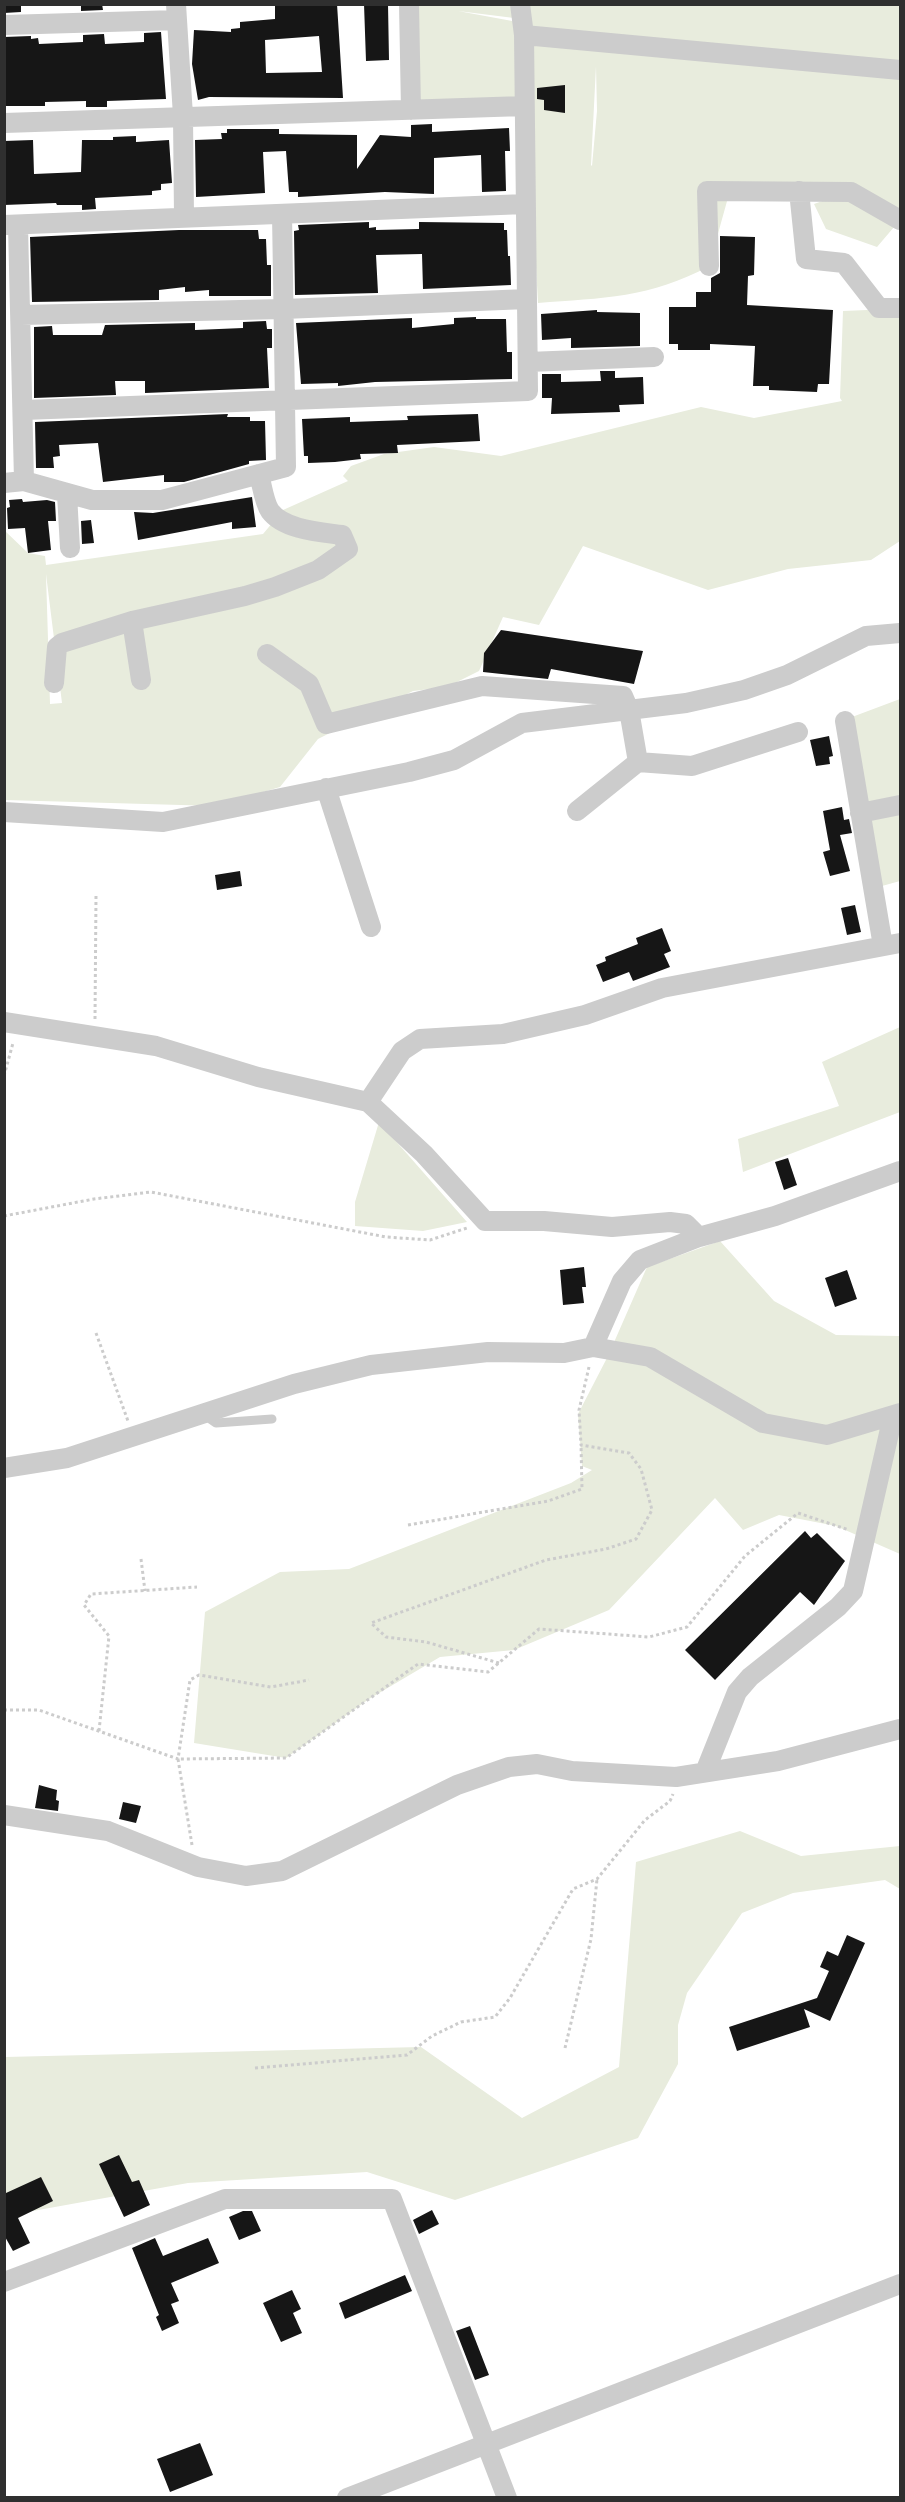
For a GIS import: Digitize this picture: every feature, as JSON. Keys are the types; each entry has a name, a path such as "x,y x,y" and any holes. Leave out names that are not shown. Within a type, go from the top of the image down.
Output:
{"street":[{"path":"409,4 411,110"},
{"path":"24,410 286,402 528,391 524,34 520,4"},
{"path":"4,25 176,12 183,116 184,217"},
{"path":"524,34 900,70"},
{"path":"4,123 524,106"},
{"path":"709,266 707,191 851,192 900,220"},
{"path":"800,191 806,259 844,263 879,308 900,308"},
{"path":"282,214 286,467 162,501 92,500 14,482 24,410 21,315 11,225 525,204"},
{"path":"21,315 284,309 527,299"},
{"path":"528,362 654,357"},
{"path":"54,683 57,648 62,643 132,621 225,601 275,587 318,570 348,549 342,535 302,528 269,511 259,474"},
{"path":"67,494 70,548"},
{"path":"132,621 141,680"},
{"path":"4,812 163,822 409,772 454,760 522,723 687,703 744,690 787,675 866,636 900,633"},
{"path":"267,654 309,684 326,724 482,686 623,696 629,710 638,762"},
{"path":"368,1102 402,1051 420,1039 503,1034 585,1016 662,988 892,945 860,813 845,721"},
{"path":"578,811 638,762 692,766 798,732"},
{"path":"326,788 371,927"},
{"path":"860,813 900,805"},
{"path":"11,1024 156,1046 258,1077 368,1102 424,1154 485,1221 544,1221 612,1227 670,1222 686,1224 699,1237"},
{"path":"593,1347 622,1281 640,1260 699,1237 775,1216 900,1171"},
{"path":"4,1468 66,1458 294,1384 371,1365 488,1352 564,1353 593,1347 650,1357 763,1423 783,1429 827,1436 897,1414"},
{"path":"705,1772 737,1692 750,1677 838,1607 853,1591 897,1414"},
{"path":"4,1815 108,1831 194,1865 246,1876 282,1871 457,1785 509,1767 537,1764 572,1771 682,1776 778,1761 900,1729"},
{"path":"4,2282 225,2199 392,2199 507,2498"},
{"path":"347,2498 900,2284"}],"lane":[{"path":"203,1414 216,1423 272,1419"}],"path":[{"path":"95,1036 96,896"},
{"path":"4,1076 11,1024"},
{"path":"4,1216 94,1199 151,1192 386,1237 430,1240 485,1221"},
{"path":"96,1333 134,1436"},
{"path":"408,1525 548,1501 582,1490 579,1410 593,1347"},
{"path":"499,1663 426,1642 386,1636 370,1623 546,1560 606,1549 636,1539 652,1510 641,1469 629,1453 581,1445"},
{"path":"4,1710 39,1710 178,1759 286,1758 418,1664 488,1672 539,1629 649,1637 687,1627 745,1556 798,1513 868,1536"},
{"path":"141,1559 145,1591"},
{"path":"99,1731 109,1636 84,1605 91,1594 197,1587"},
{"path":"194,1865 178,1759 190,1680 200,1675 271,1687 309,1680"},
{"path":"255,2068 406,2055 432,2036 462,2022 495,2017 510,1998 573,1889 597,1878 645,1820 670,1801 682,1776"},
{"path":"565,2048 591,1940 597,1878"}],"shaded area":[{"path":"408,5 900,5 900,220 877,247 826,229 814,204 848,192 729,194 709,266 667,285 626,295 538,303 531,175 524,107 416,107","holes":["458,11 522,19 523,23","596,66 597,111 592,166 591,165"]},
{"path":"867,310 900,314 900,541 871,560 788,569 708,590 583,546 539,625 503,617 479,671 447,687 413,691 318,739 280,787 216,806 5,800 4,530 28,553 45,556 46,565 263,534 283,510 348,481 343,476 351,466 384,454 434,447 501,456 701,407 754,418 842,401 840,398 843,311","holes":["46,574 62,703 50,704"]},
{"path":"900,699 900,881 882,886 852,717"},
{"path":"900,1027 900,1112 743,1172 738,1139 839,1106 822,1062"},
{"path":"379,1122 467,1222 423,1231 355,1226 355,1202"},
{"path":"720,1241 774,1301 836,1335 900,1336 900,1554 836,1526 779,1515 743,1530 715,1498 609,1610 514,1650 440,1657 369,1699 286,1758 194,1743 205,1612 280,1572 349,1569 571,1483 592,1470 582,1466 578,1414 608,1356 647,1267"},
{"path":"740,1831 801,1856 900,1846 900,1889 885,1880 793,1893 742,1913 687,1993 678,2025 678,2064 638,2138 455,2200 367,2172 188,2183 5,2216 5,2057 421,2047 522,2118 619,2067 636,1862"}],"building":[{"path":"4,4 21,4 21,12 4,13"},
{"path":"81,4 102,4 103,10 81,11"},
{"path":"275,4 337,4 343,98 209,97 198,100 192,64 194,30 231,32 231,29 240,28 240,22 275,19","holes":["319,36 322,72 266,73 265,40"]},
{"path":"364,4 388,4 389,60 366,61"},
{"path":"161,32 166,99 107,101 107,107 86,107 86,101 45,102 45,106 4,106 4,37 31,36 31,39 38,38 39,44 83,42 83,35 104,34 105,44 144,42 144,33"},
{"path":"565,85 565,113 544,110 544,100 537,99 537,88"},
{"path":"432,124 432,132 509,128 510,151 505,151 506,191 482,192 481,155 434,158 434,194 385,192 298,197 298,192 289,192 286,151 263,152 265,193 196,197 195,140 222,139 221,133 227,133 227,129 279,129 279,134 357,135 357,169 380,135 411,137 411,125"},
{"path":"136,136 136,142 169,140 172,183 161,184 161,190 152,191 152,195 95,198 96,209 82,210 82,205 57,205 56,203 4,205 4,141 33,140 34,174 81,172 82,140 113,140 113,137"},
{"path":"369,222 369,228 376,227 376,230 419,229 419,222 504,223 504,230 507,230 508,256 510,256 511,285 423,289 422,254 376,255 378,293 295,295 294,231 299,230 298,225"},
{"path":"179,230 258,230 259,239 266,239 267,265 271,265 271,296 209,296 209,290 185,292 185,287 159,290 159,300 32,302 30,237"},
{"path":"720,236 755,237 754,275 748,276 747,305 833,310 829,384 818,384 817,392 769,390 769,386 753,386 755,346 710,344 710,350 678,350 678,344 669,344 669,307 696,307 696,292 711,292 711,278 720,273"},
{"path":"597,310 597,312 640,313 640,346 571,348 571,338 542,340 541,314"},
{"path":"476,317 476,319 506,319 507,352 512,352 512,379 375,382 338,386 338,383 301,384 296,323 412,318 412,328 454,324 454,318"},
{"path":"266,321 267,329 272,329 272,348 267,348 269,388 145,393 145,381 115,381 116,395 34,398 34,327 52,326 53,335 102,335 105,325 195,323 195,330 243,328 243,322"},
{"path":"600,371 615,371 615,378 643,377 644,404 619,405 620,412 551,414 552,398 542,398 542,374 561,374 561,382 601,381"},
{"path":"228,414 227,417 250,417 250,421 265,421 266,460 249,461 249,464 184,482 164,482 164,475 103,482 98,443 59,445 60,456 53,457 54,468 36,468 35,422"},
{"path":"478,414 480,441 397,445 398,453 360,454 361,459 335,462 308,463 308,456 304,456 302,419 350,417 350,422 408,420 407,416"},
{"path":"252,497 256,527 232,529 232,522 138,540 134,512 153,513"},
{"path":"22,499 23,502 47,500 55,502 56,521 48,521 51,550 28,553 25,528 8,529 9,500"},
{"path":"91,520 94,543 82,544 81,521"},
{"path":"501,630 643,651 634,684 551,669 548,679 483,672 484,653"},
{"path":"829,736 833,756 829,757 830,764 816,766 810,740"},
{"path":"842,807 844,820 849,819 852,833 840,835 850,871 830,876 823,852 830,850 823,811"},
{"path":"240,871 242,886 217,890 215,875"},
{"path":"855,905 861,932 847,935 841,908"},
{"path":"662,928 671,951 664,954 670,967 633,981 629,972 603,982 596,965 606,961 605,957 638,944 636,938"},
{"path":"788,1158 797,1185 784,1190 775,1162"},
{"path":"584,1267 586,1287 582,1287 584,1303 563,1305 560,1270"},
{"path":"847,1270 857,1299 835,1307 825,1278"},
{"path":"805,1531 811,1538 817,1533 845,1561 814,1605 800,1592 715,1680 685,1650"},
{"path":"39,1785 57,1790 58,1811 35,1808"},
{"path":"123,1802 141,1806 136,1823 119,1819"},
{"path":"847,1935 865,1943 830,2021 804,2009 810,2027 737,2051 729,2027 817,1998 829,1971 820,1967 827,1951 838,1956"},
{"path":"119,2155 132,2182 139,2180 150,2205 124,2217 99,2164"},
{"path":"41,2177 53,2201 18,2218 30,2243 13,2251 4,2235 4,2189 6,2193"},
{"path":"432,2210 439,2224 419,2234 413,2220"},
{"path":"243,2211 252,2211 261,2231 239,2240 229,2217"},
{"path":"155,2238 163,2256 208,2238 219,2263 171,2283 179,2301 171,2304 179,2323 162,2331 156,2317 159,2315 132,2248"},
{"path":"405,2275 412,2291 345,2319 339,2303"},
{"path":"292,2290 301,2309 293,2313 302,2333 281,2342 263,2303"},
{"path":"470,2326 489,2375 475,2380 456,2331"},
{"path":"200,2443 213,2475 170,2492 157,2459"}]}
